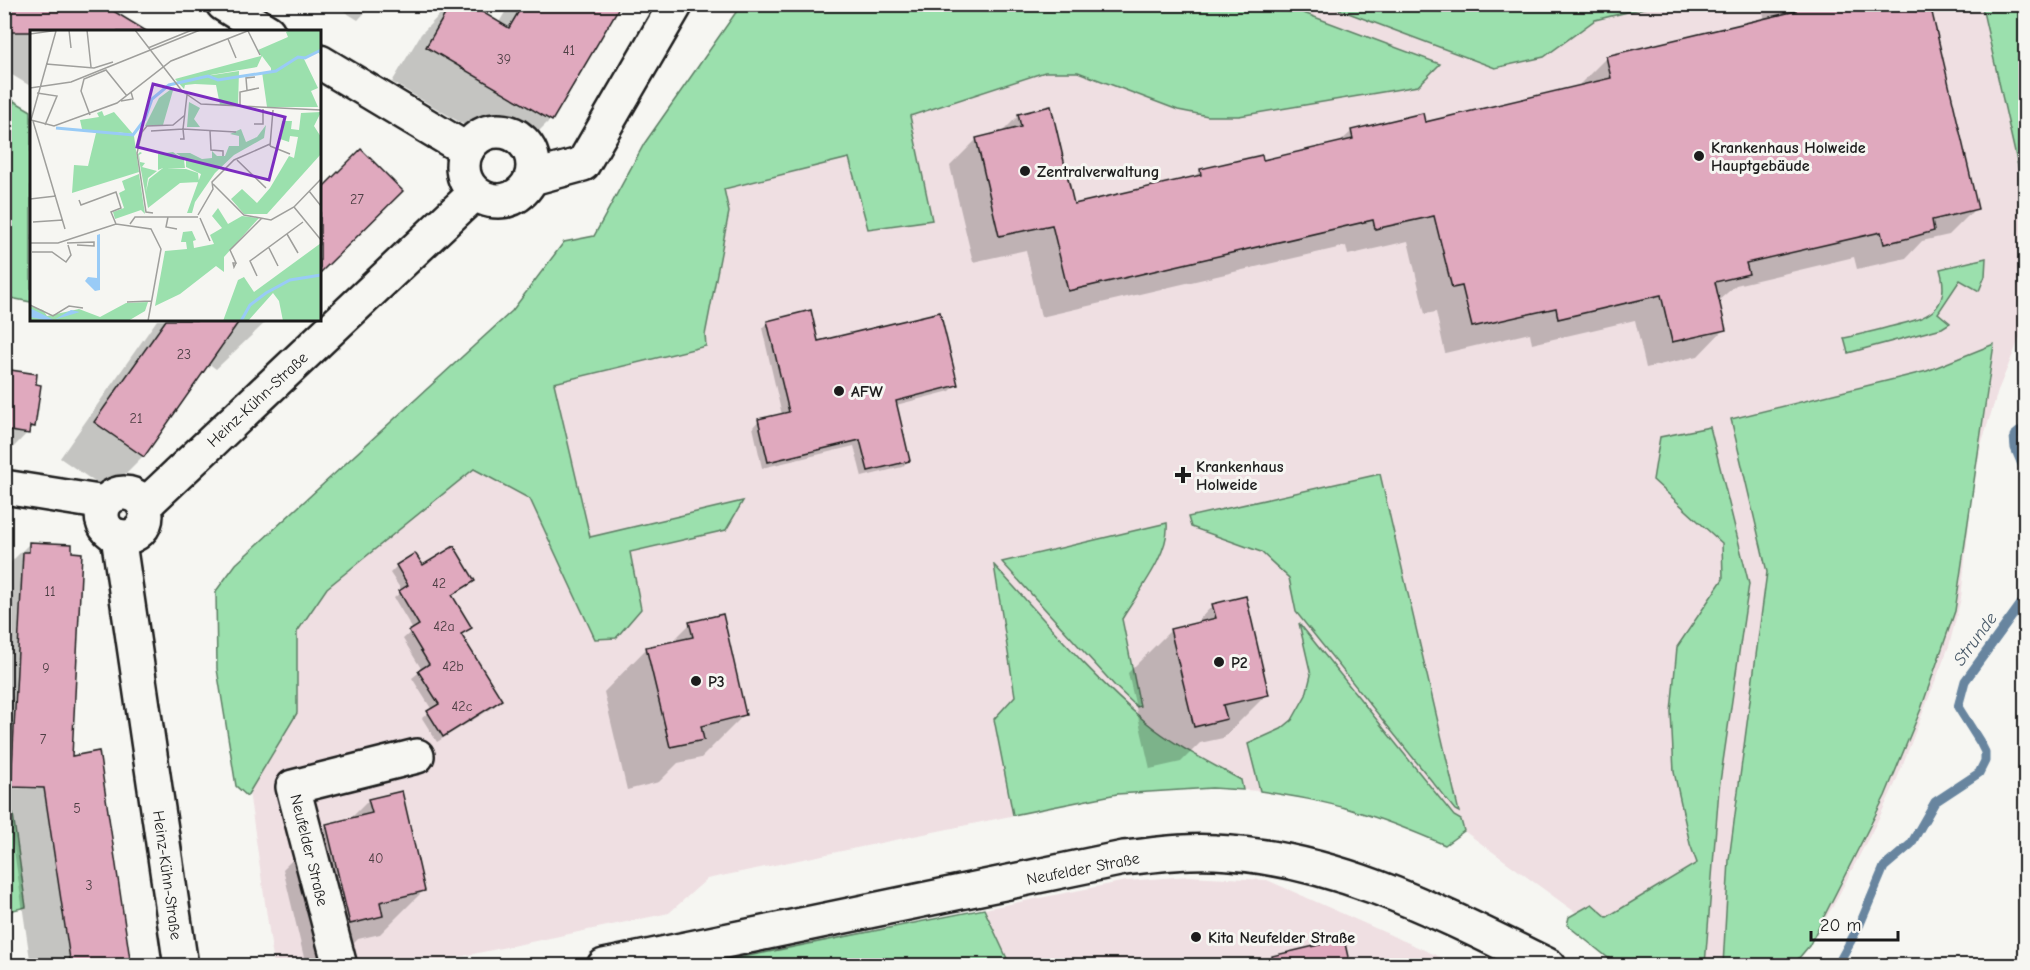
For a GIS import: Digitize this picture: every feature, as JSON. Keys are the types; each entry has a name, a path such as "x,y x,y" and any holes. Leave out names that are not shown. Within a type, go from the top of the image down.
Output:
{"street":[{"path":"223,4 265,30"},
{"path":"532,178 583,164 676,4"},
{"path":"321,63 467,150"},
{"path":"500,131 513,134 524,141 531,152 534,165 532,178 524,190 514,198 501,201 487,200 468,184 463,173 463,161 475,139 486,133 500,131"},
{"name":"Heinz-Kühn-Straße","path":"105,502 102,509 103,523 106,528 118,536 130,536 140,529 145,519 144,506 476,193"},
{"path":"4,487 105,502 122,493 135,496 144,506"},
{"name":"Heinz-Kühn-Straße","path":"118,536 181,966"},
{"name":"Neufelder Straße","path":"340,966 293,787 417,756"},
{"name":"Neufelder Straße","path":"604,966 1124,858 1169,853 1214,852 1259,856 1304,864 1356,879 1408,899 1549,966"}],"shaded area":[{"name":"Krankenhaus Holweide","path":"772,5 2025,5 2025,325 1999,388 1981,445 1971,504 1961,598 1949,646 1895,784 1880,816 1832,908 1803,952 1790,965 1625,965 1590,931 1575,912 1464,831 1445,845 1399,825 1354,810 1260,791 1212,788 1116,794 707,879 669,913 421,965 274,965 223,611 469,401"},
{"name":"Kita Neufelder Straße","path":"1189,876 1267,880 1458,965 1010,965 984,909 1126,881"}],"green space":[{"path":"741,5 1285,5 1440,64 1418,86 1239,116 1208,116 1178,110 1078,72 1045,72 910,116 932,220 868,229 849,158 724,189 729,212 705,335 706,346 554,383 590,537 743,501 726,530 630,552 641,609 616,638 595,639 530,499 474,469 327,588 297,632 297,713 247,796 236,786 217,669 216,591 236,564 512,311 564,242 594,236 644,144"},
{"path":"1327,5 1656,5 1595,20 1544,57 1495,68"},
{"path":"1982,5 2025,5 2025,197 1982,7"},
{"path":"14,101 30,110 30,302 5,297 4,129"},
{"path":"1986,258 1985,276 1979,291 1960,280 1938,313 1950,323 1942,328 1848,353 1844,338 1913,321 1932,312 1939,305 1942,296 1943,284 1940,269"},
{"path":"1994,344 1955,611 1921,709 1885,796 1809,946 1793,965 1723,965 1729,860 1767,572 1731,419 1927,371"},
{"path":"1710,427 1749,584 1719,789 1705,965 1617,965 1567,925 1569,917 1592,904 1607,917 1697,863 1690,844 1674,772 1671,712 1677,647 1723,579 1722,543 1653,480 1660,437"},
{"path":"1380,474 1459,812 1455,810 1296,612 1289,578 1261,552 1191,527 1188,517"},
{"path":"1167,523 1167,535 1158,560 1122,619 1140,706 1137,707 1002,562"},
{"path":"994,565 1126,705 1169,739 1241,780 1243,790 1212,788 1117,794 1013,815 994,719 1015,696"},
{"path":"1299,623 1454,816 1461,820 1464,831 1445,845 1389,822 1343,807 1260,791 1248,744 1281,729 1292,720 1306,695 1311,675"},
{"path":"4,814 13,814 26,907 5,912"},
{"path":"984,909 1010,965 724,966 723,961"}],"building":[{"path":"4,4 102,4 145,30 30,30 30,32 4,32"},
{"path":"451,4 469,4 509,28 523,4 621,4 552,121 426,47"},
{"name":"Krankenhaus Holweide Hauptgebäude","path":"1794,4 1930,4 1978,209 1932,220 1934,231 1884,244 1881,232 1746,263 1749,274 1715,282 1726,330 1672,342 1661,295 1558,319 1556,308 1472,327 1462,286 1452,288 1434,216 1375,229 1373,220 1068,291 1052,225 999,236 976,138 1021,127 1018,114 1051,106 1074,204 1201,175 1200,169 1262,155 1263,160 1353,139 1351,130 1423,113 1425,122 1611,78 1606,56 1796,11"},
{"path":"361,149 403,191 321,272 321,189"},
{"name":"AFW","path":"811,310 818,341 940,312 958,385 896,401 910,461 868,471 860,440 768,462 758,419 789,412 767,321"},
{"path":"165,321 239,321 144,457 94,422"},
{"path":"4,369 37,374 36,384 41,385 35,427 30,426 29,434 4,430"},
{"path":"29,542 72,544 72,552 82,553 72,756 99,751 131,966 71,966 44,788 11,787 23,552 29,552"},
{"path":"454,546 475,581 452,595 472,628 461,634 502,700 443,737 427,711 439,704 418,671 429,664 409,631 419,625 399,591 408,585 396,565 415,553 423,565"},
{"name":"P2","path":"1246,596 1269,695 1223,705 1227,719 1194,727 1170,629 1216,618 1212,604"},
{"name":"P3","path":"723,614 746,715 701,726 704,740 670,747 646,647 693,637 689,622"},
{"path":"402,791 425,891 380,902 383,916 350,924 326,824 372,813 368,799"},
{"path":"1344,939 1350,966 1273,966 1272,956"}],"waterway":[{"name":"Strunde","path":"2026,426 2014,436 2015,448 2026,474"},
{"name":"Strunde","path":"1837,966 1860,924 1884,867 1911,844 1935,802 1979,773 1985,761 1985,752 1958,707 1965,681 2026,597"}],"place":[{"name":"Krankenhaus Holweide Hauptgebäude","path":"1699,156"},
{"name":"Zentralverwaltung","path":"1025,171"},
{"name":"AFW","path":"839,391"},
{"name":"Krankenhaus Holweide","path":"1183,475"},
{"name":"P2","path":"1219,662"},
{"name":"P3","path":"696,681"},
{"name":"Kita Neufelder Straße","path":"1196,937"}]}
